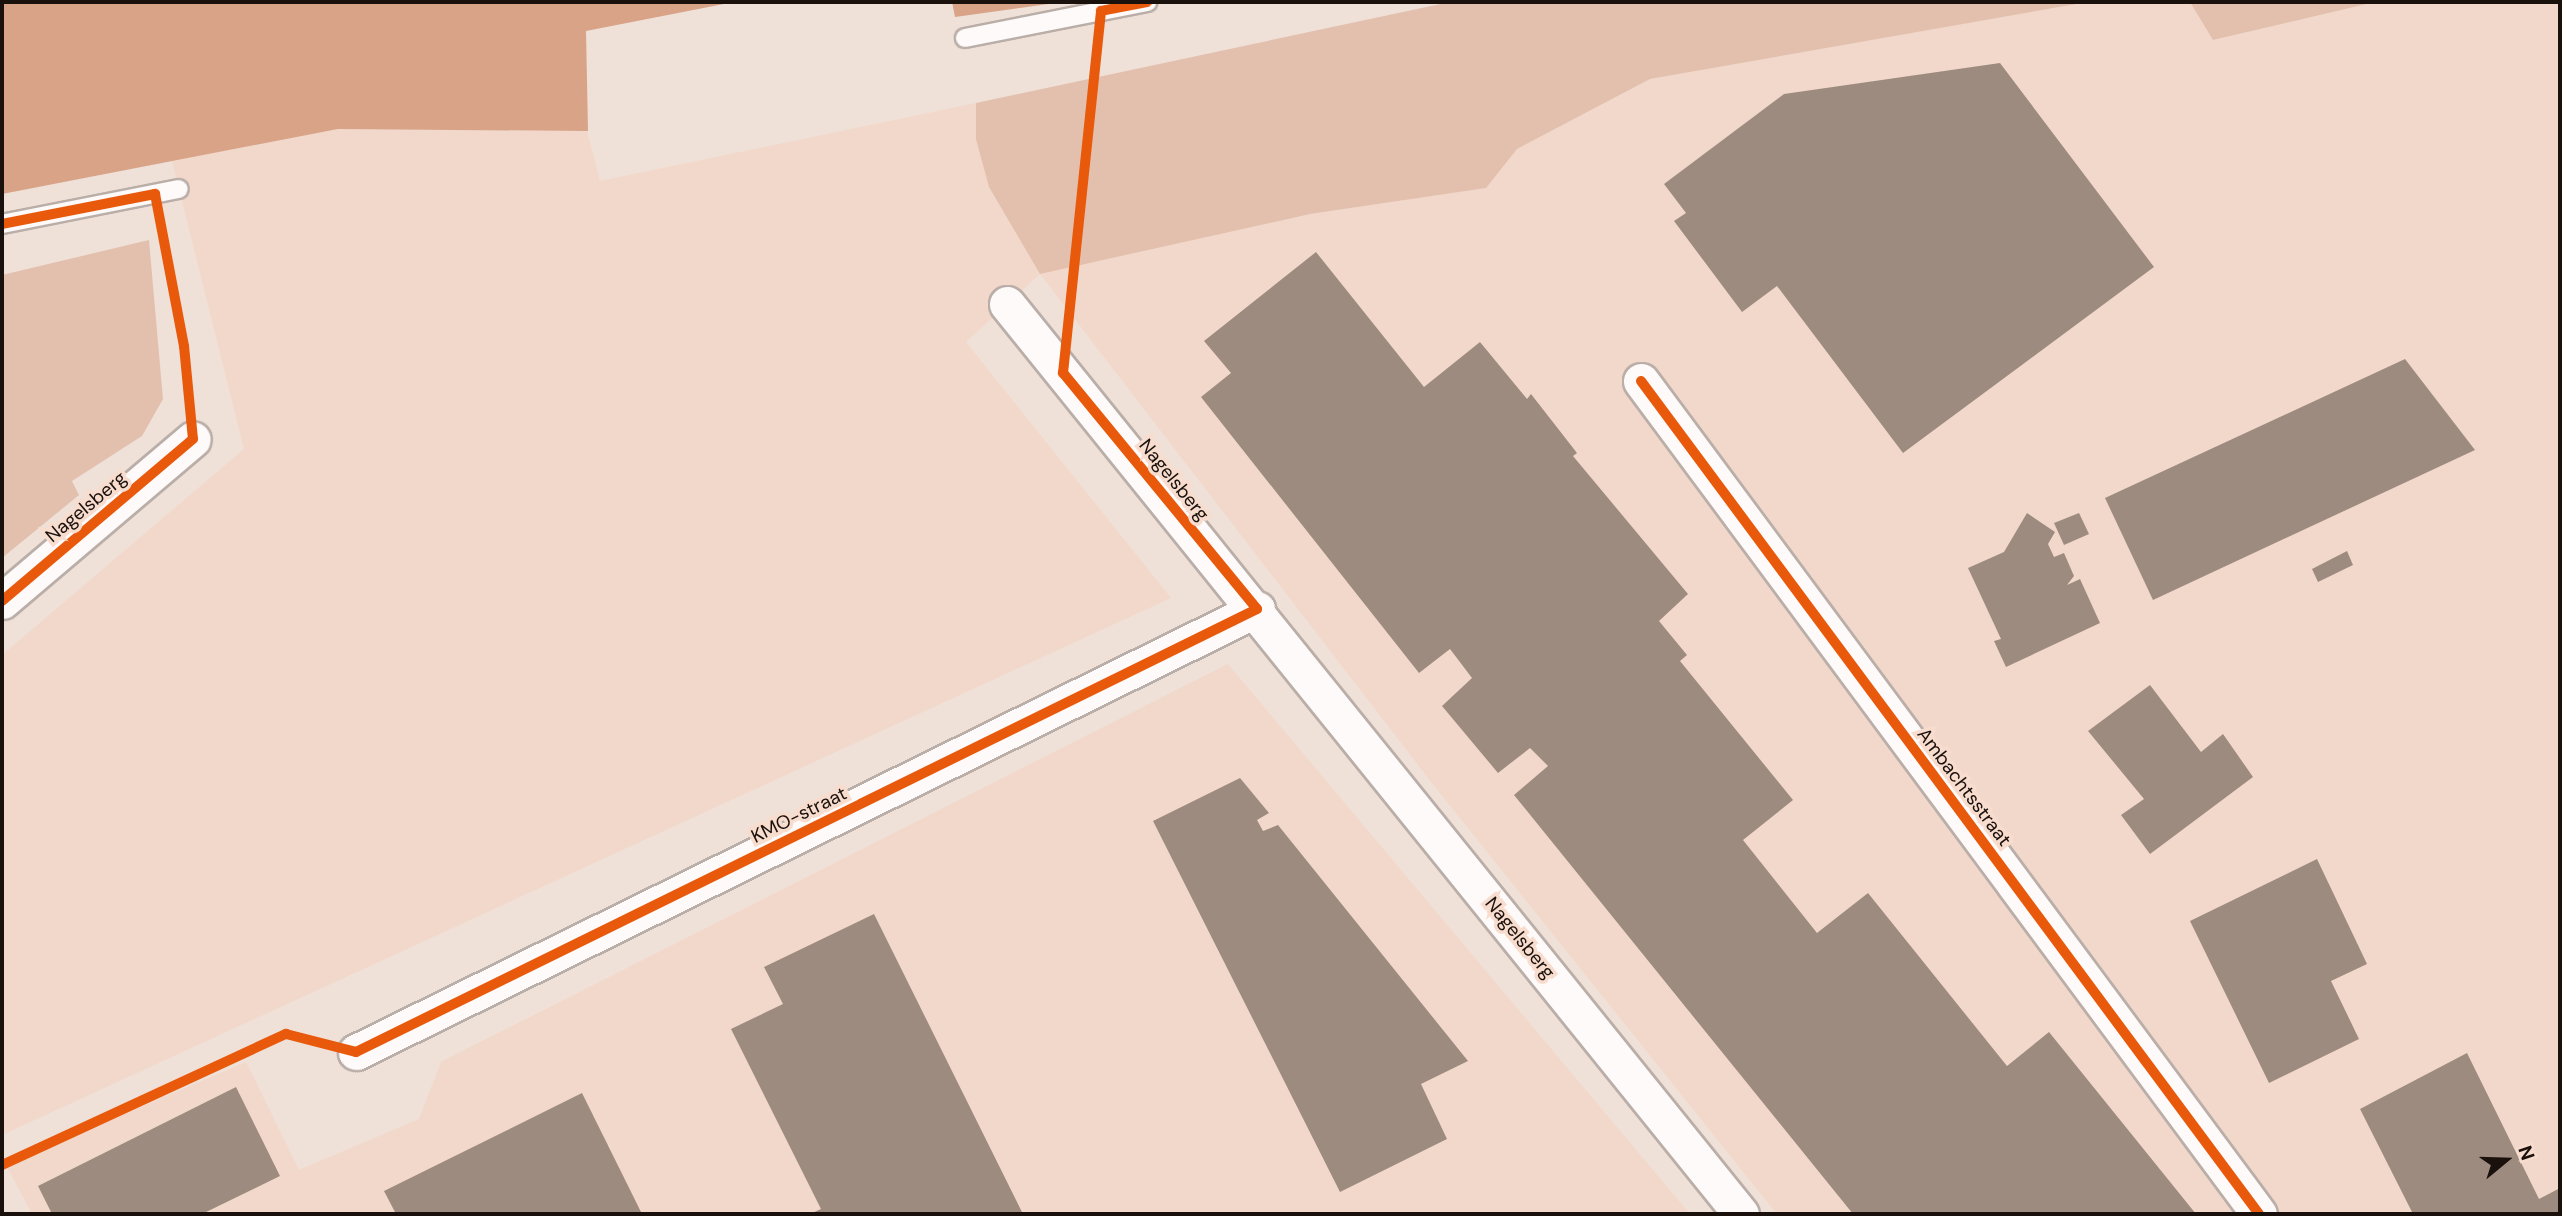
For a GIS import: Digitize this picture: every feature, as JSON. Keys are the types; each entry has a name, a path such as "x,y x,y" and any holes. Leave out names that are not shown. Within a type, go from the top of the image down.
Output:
{"street":[{"name":"Nagelsberg","path":"1007,304 1257,609 1741,1214"},
{"name":"Ambachtsstraat","path":"1641,381 2259,1214"},
{"name":"Nagelsberg","path":"2,601 193,439"},
{"name":"KMO-straat","path":"356,1052 1257,609"}],"lane":[{"path":"965,38 1147,2"},
{"path":"2,224 178,190"}],"shaded area":[{"path":"2,2 734,2 586,31 588,131 338,129 2,194"},
{"path":"952,2 1063,2 955,17"},
{"path":"1450,2 2088,2 1650,79 1517,149 1486,188 1310,214 1040,274 989,187 976,139 976,103"},
{"path":"2088,2 2190,2 2214,40 2375,2 2560,2 2560,1214 1777,1214 1435,787 1040,274 966,342 1171,598 2,1135 2,655 244,449 172,161 338,129 587,131 600,181 976,103 976,139 1310,214 1485,188 1517,149 1650,79"},
{"path":"2190,2 2375,2 2213,40"},
{"path":"149,240 163,399 142,436 72,481 79,495 2,558 2,275"},
{"path":"1228,664 1690,1214 32,1214 6,1165 246,1062 299,1170 419,1119 441,1062"}],"building":[{"path":"2000,63 2154,267 1903,453 1777,286 1742,312 1674,221 1686,213 1664,184 1784,94"},
{"path":"1316,252 1424,387 1480,342 1527,399 1531,394 1577,453 1573,456 1688,594 1659,621 1687,655 1680,661 1793,800 1743,840 1817,933 1868,893 2007,1066 2049,1032 2196,1214 1853,1214 1514,795 1548,766 1530,748 1498,773 1442,706 1472,678 1450,649 1419,673 1201,397 1231,373 1204,341"},
{"path":"2405,359 2475,450 2153,600 2105,498"},
{"path":"2027,513 2055,532 2048,544 2054,557 2064,553 2074,576 2067,585 2080,579 2100,623 2006,667 1994,641 2001,639 1968,568 2004,552"},
{"path":"2079,513 2089,534 2064,545 2054,523"},
{"path":"2347,551 2353,565 2318,582 2312,569"},
{"path":"2150,685 2201,752 2223,734 2253,777 2150,854 2121,815 2144,799 2088,731"},
{"path":"1240,778 1269,813 1257,820 1263,831 1278,825 1468,1061 1421,1084 1447,1139 1340,1192 1153,821"},
{"path":"2317,859 2367,964 2331,981 2359,1039 2269,1083 2190,921"},
{"path":"874,914 1023,1214 810,1214 821,1209 731,1029 783,1004 764,967"},
{"path":"2467,1053 2539,1199 2560,1188 2560,1214 2413,1214 2360,1109"},
{"path":"236,1087 280,1176 202,1214 52,1214 38,1186"},
{"path":"582,1093 642,1214 396,1214 384,1191"}],"cycle path":[{"path":"2,1165 286,1034 356,1052 1257,609 1063,373 1101,11 1147,2"},
{"path":"2,224 155,194 184,346 193,439 2,601"},
{"path":"1641,381 2259,1214"}]}
